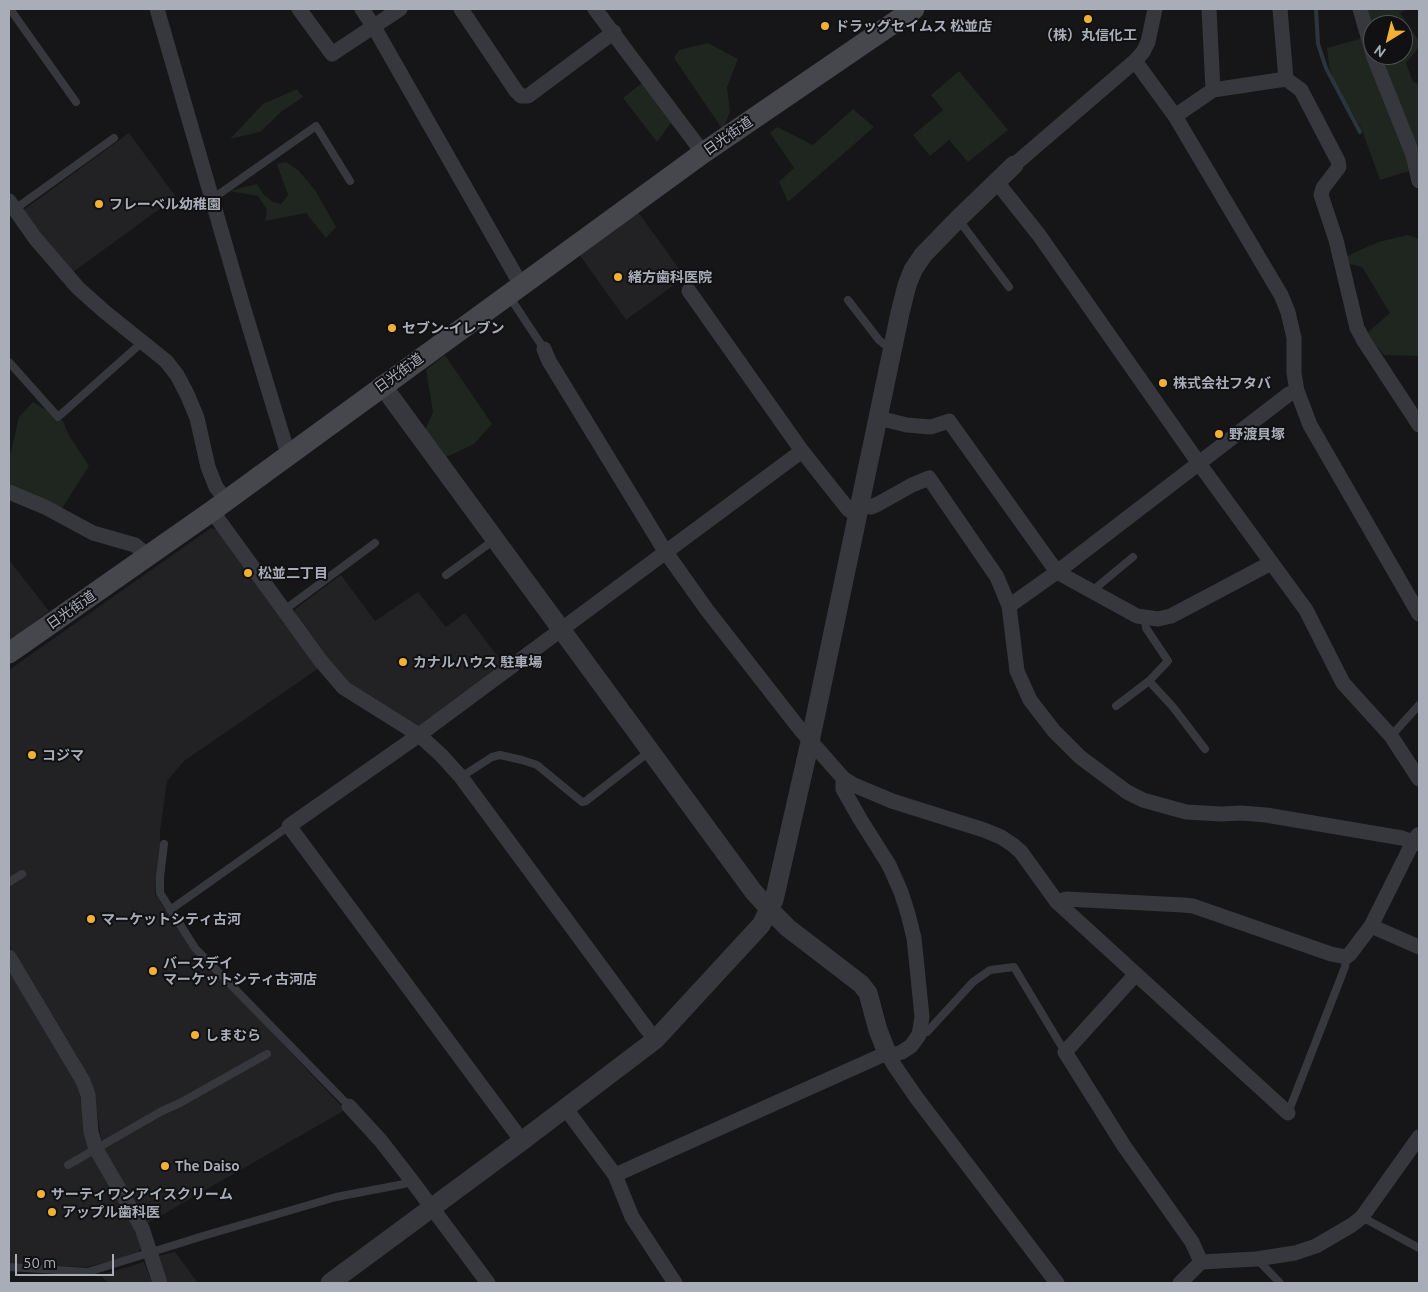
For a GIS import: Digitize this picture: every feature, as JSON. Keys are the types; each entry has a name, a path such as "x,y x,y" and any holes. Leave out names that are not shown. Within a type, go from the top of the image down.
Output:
{"main road":[{"name":"日光街道","path":"9,653 219,505 703,153 914,9"}],"street":[{"path":"157,9 288,454"},
{"path":"299,9 332,54 400,9"},
{"path":"362,9 374,27 515,290"},
{"path":"460,9 521,96 528,96 614,32"},
{"path":"595,9 703,153"},
{"path":"330,1283 522,1142 656,1040 761,925 774,900 810,742 892,347 907,286 913,270 923,255 996,181 1144,52 1155,9"},
{"path":"1209,9 1214,90"},
{"path":"1280,9 1286,79"},
{"path":"1135,61 1175,116 1281,295 1288,312 1294,338 1294,373 1297,391 1310,426 1419,614"},
{"path":"1377,65 1414,155 1419,181"},
{"path":"1175,116 1214,90 1286,79 1302,90 1338,161 1339,167 1322,188 1321,195 1336,240 1357,328 1419,425"},
{"path":"996,181 1039,236 1198,462 1306,610 1343,683 1391,736 1419,779"},
{"path":"12,205 35,238 78,288 104,312 142,340 166,361 177,375 197,418 208,467 216,487 219,505 283,612 320,660 344,688 419,735 441,755 461,778 656,1040"},
{"path":"689,291 802,451 848,509 859,510 878,504 929,478 997,577 1009,606 1017,671 1030,700 1054,731 1080,757 1127,792 1144,800 1186,812 1266,815 1417,840 1371,926 1346,957 1331,954 1183,904 1066,899 1057,902"},
{"path":"544,348 549,361 665,551 707,610 810,742 843,778 860,788 892,801 1001,837 1021,852 1057,902 1288,1113"},
{"path":"382,386 753,891 788,928 861,984 868,993 878,1030 894,1065 916,1097 1058,1283"},
{"path":"1009,606 1289,394 1297,391"},
{"path":"878,418 907,426 931,427 949,421 1056,572 1137,616 1158,618 1176,614 1271,563"},
{"path":"522,1142 289,826 419,735 802,451"},
{"path":"9,492 45,507 93,533 135,545 148,556"},
{"path":"615,1175 888,1053 896,1054 902,1052 923,1034 914,938 908,914 889,865 843,789 843,778"},
{"path":"1371,926 1419,947"},
{"path":"9,957 82,1081 88,1095 91,1132 96,1149 142,1228 160,1283"},
{"path":"1136,974 1065,1052 1124,1146 1192,1242 1201,1262"},
{"path":"349,1106 381,1141 488,1283"},
{"path":"566,1109 615,1175 632,1216 675,1283"},
{"path":"1180,1283 1201,1262 1256,1259 1295,1253 1316,1246 1362,1217 1419,1137"}],"lane":[{"path":"10,9 76,102"},
{"path":"212,199 316,126 350,181"},
{"path":"12,205 114,138"},
{"path":"958,219 1009,287"},
{"path":"515,290 544,348"},
{"path":"848,300 879,340 885,345 892,347"},
{"path":"9,362 58,417 138,346 142,340"},
{"path":"446,575 494,540"},
{"path":"283,612 374,543"},
{"path":"1092,591 1133,557"},
{"path":"1116,706 1149,680 1168,661 1146,628 1145,618"},
{"path":"1149,680 1173,707 1205,749"},
{"path":"1391,736 1419,705"},
{"path":"461,778 492,757 500,755 537,764 582,802 586,802 650,751"},
{"path":"170,910 289,826"},
{"path":"164,844 160,892 195,948 349,1106"},
{"path":"9,882 22,874"},
{"path":"1288,1113 1345,967 1346,957"},
{"path":"923,1034 974,982 990,970 1014,967 1065,1052"},
{"path":"68,1165 267,1054"},
{"path":"9,1267 88,1272 336,1197 412,1181"},
{"path":"1362,1217 1419,1248"},
{"path":"1256,1259 1280,1283"}],"shaded area":[{"path":"1364,9 1408,9 1400,13 1401,15 1366,15"},
{"path":"1413,32 1419,41 1419,47 1413,54"},
{"path":"1363,38 1363,65 1374,65 1410,158 1409,171 1380,180 1362,130 1335,82 1329,66 1327,48"},
{"path":"708,43 738,59 727,87 730,112 723,130 674,58 679,50"},
{"path":"1381,65 1407,65 1413,82 1419,84 1419,155"},
{"path":"959,71 1008,130 968,162 949,140 930,156 913,135 943,110 931,95"},
{"path":"652,75 678,113 657,142 623,98"},
{"path":"297,89 303,97 281,112 260,132 230,139 263,104"},
{"path":"853,109 874,127 788,202 779,182 794,168 770,133 777,127 813,145"},
{"name":"フレーベル幼稚園","path":"129,133 176,197 69,275 22,211"},
{"path":"286,162 299,171 315,190 336,227 326,238 306,213 265,221 267,210 258,196 229,191 257,184 263,194 273,202 281,204 288,195 277,164"},
{"path":"638,212 685,277 626,320 579,254"},
{"path":"1408,235 1419,239 1419,356 1384,355 1366,334 1390,313 1362,267 1336,261 1378,242"},
{"path":"445,355 492,424 474,444 442,459 425,430 433,412 426,370"},
{"path":"33,402 63,421 69,436 89,466 61,510 9,486 9,452 11,452 19,417"},
{"name":"マーケットシティ古河","path":"211,528 220,531 319,668 184,761 167,781 160,831 155,894 191,947 345,1110 148,1223 102,1145 97,1112 89,1082 9,945 9,670"},
{"path":"9,560 49,611 9,642"},
{"path":"341,575 375,621 418,592 446,627 465,613 504,665 418,727 352,689 294,619 295,609"},
{"path":"9,969 79,1088 81,1102 132,1221 141,1248 137,1254 87,1267 9,1264"},
{"path":"175,1252 198,1283 166,1283 158,1256"},
{"path":"144,1262 152,1283 107,1283 101,1275"}],"waterway":[{"path":"1316,9 1318,44 1326,68 1360,132"}],"place":[{"name":"（株）丸信化工","path":"1088,19"},
{"name":"ドラッグセイムス 松並店","path":"825,26"},
{"name":"フレーベル幼稚園","path":"99,204"},
{"name":"緒方歯科医院","path":"618,277"},
{"name":"セブン-イレブン","path":"392,328"},
{"name":"株式会社フタバ","path":"1163,383"},
{"name":"野渡貝塚","path":"1219,434"},
{"name":"松並二丁目","path":"248,573"},
{"name":"カナルハウス 駐車場","path":"403,662"},
{"name":"コジマ","path":"32,755"},
{"name":"マーケットシティ古河","path":"91,919"},
{"name":"バースデイ マーケットシティ古河店","path":"153,971"},
{"name":"しまむら","path":"195,1035"},
{"name":"The Daiso","path":"165,1166"},
{"name":"サーティワンアイスクリーム","path":"41,1194"},
{"name":"アップル歯科医","path":"52,1212"}]}
